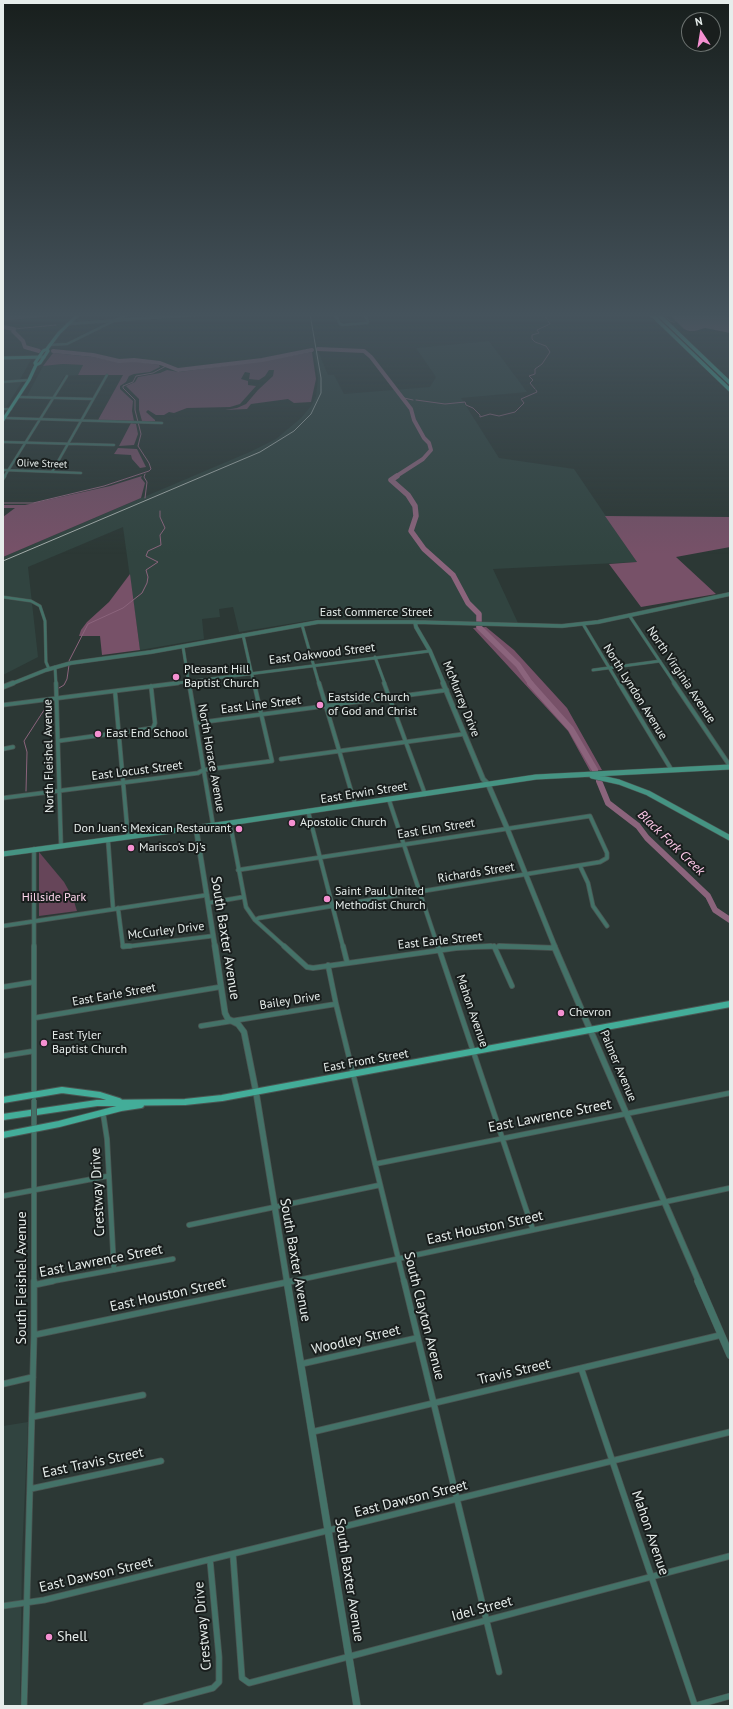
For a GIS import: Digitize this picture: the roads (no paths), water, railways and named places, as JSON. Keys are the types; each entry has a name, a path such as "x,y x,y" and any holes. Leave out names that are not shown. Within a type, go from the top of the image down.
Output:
{"main road":[{"path":"4,419 21,394"},
{"name":"East Erwin Street","path":"3,854 308,812 536,777 730,766"},
{"path":"617,773 615,778 619,782"},
{"path":"577,775 619,782 657,798 730,838"},
{"name":"East Front Street","path":"3,1117 68,1106 122,1102 202,1100 256,1092 730,1004"},
{"path":"3,1100 34,1097 55,1091 70,1090 100,1095 122,1102"},
{"path":"3,1135 34,1126 103,1113 121,1108 159,1102"}],"street":[{"path":"3,479 57,394"},
{"path":"52,472 96,394"},
{"path":"19,397 93,399"},
{"path":"3,409 11,409"},
{"path":"4,419 162,423"},
{"path":"3,442 114,445"},
{"name":"Olive Street","path":"3,470 81,473"},
{"name":"East Commerce Street","path":"3,687 49,669 76,662 183,647 243,635 331,621 415,622 544,627 583,624 730,594"},
{"path":"3,597 28,600 40,606 45,621 46,662 49,669"},
{"name":"North Virginia Avenue","path":"629,615 730,766"},
{"name":"McMurrey Drive","path":"415,622 416,628 430,650 483,779 488,784"},
{"name":"North Lyndon Avenue","path":"583,624 671,769"},
{"path":"302,625 355,804"},
{"path":"243,635 262,714"},
{"name":"North Horace Avenue","path":"183,647 213,825"},
{"name":"East Oakwood Street","path":"3,704 430,650"},
{"path":"375,657 425,794"},
{"path":"593,670 660,661"},
{"name":"North Fleishel Avenue","path":"55,667 61,846"},
{"path":"58,741 153,728 155,723 151,686"},
{"name":"East Line Street","path":"196,723 447,690"},
{"path":"115,691 120,733 128,837"},
{"name":"East Locust Street","path":"3,798 198,773 203,770 272,761 262,714"},
{"path":"281,759 464,734"},
{"path":"3,749 13,747"},
{"name":"Palmer Avenue","path":"488,784 527,875 555,948 730,1356"},
{"name":"Mahon Avenue","path":"389,800 533,1230"},
{"path":"308,812 347,962"},
{"name":"East Elm Street","path":"238,870 590,816 606,848 607,857 605,860"},
{"name":"East Earle Street","path":"230,823 246,907 255,920 307,967 328,966 347,962 440,950 494,946 555,948"},
{"name":"South Baxter Avenue","path":"196,828 225,1015 230,1020 238,1024 244,1032 256,1092 357,1706"},
{"path":"108,840 113,908"},
{"name":"South Fleishel Avenue","path":"24,1706 34,1335 34,849"},
{"name":"Richards Street","path":"255,920 259,918 420,891 580,866 605,860"},
{"path":"580,866 588,883 594,906 607,926"},
{"path":"3,926 113,908 207,895"},
{"path":"208,903 243,897"},
{"name":"McCurley Drive","path":"118,908 123,947 212,936"},
{"path":"494,946 512,986"},
{"name":"South Clayton Avenue","path":"328,966 499,1672"},
{"path":"3,987 34,982"},
{"name":"East Earle Street","path":"34,1018 220,987"},
{"name":"Bailey Drive","path":"201,1026 230,1020 336,1004"},
{"path":"3,1056 34,1051"},
{"name":"East Lawrence Street","path":"375,1164 626,1112 730,1093"},
{"name":"Crestway Drive","path":"103,1113 107,1139 114,1270"},
{"path":"3,1196 108,1176"},
{"path":"189,1225 380,1185"},
{"name":"East Houston Street","path":"34,1335 174,1307 730,1188"},
{"name":"East Lawrence Street","path":"34,1286 173,1258"},
{"name":"Travis Street","path":"312,1432 721,1335"},
{"name":"Woodley Street","path":"301,1364 417,1338"},
{"name":"Mahon Avenue","path":"581,1368 694,1706"},
{"path":"3,1384 33,1377"},
{"path":"32,1417 143,1395"},
{"name":"East Dawson Street","path":"3,1606 26,1603 233,1555 730,1432"},
{"name":"East Travis Street","path":"30,1489 162,1461"},
{"name":"Idel Street","path":"233,1555 242,1678 249,1683 730,1556"},
{"name":"Crestway Drive","path":"146,1706 213,1688 219,1682 220,1672 210,1560"},
{"path":"694,1706 730,1696"}],"waterway":[{"path":"3,503 33,503 104,486 149,471 151,469 149,463 138,446 141,434 135,410 135,400 129,394"},
{"name":"Black Fork Creek","path":"395,477 423,459 431,450 429,443 424,438 414,420 411,409 399,394"},
{"path":"416,400 445,404 465,402 466,405 473,408 480,415 480,417 490,414 499,416 515,412 524,403 521,399 533,394"},
{"path":"404,398 413,400"},
{"path":"145,474 144,477 147,482 145,498"},
{"name":"Black Fork Creek","path":"397,476 391,480 408,495 415,506 416,516 411,531 424,549 453,575 468,603 479,614 479,622"},
{"path":"69,661 88,624 123,608 142,593 147,583 148,577 146,570 158,562 146,556 148,551 161,545 160,535 165,528 160,517 160,511"},
{"name":"Black Fork Creek","path":"479,627 518,665 531,684"},
{"path":"59,688 64,685 67,679 69,665"},
{"name":"Black Fork Creek","path":"530,683 571,729 595,770"},
{"path":"26,791 27,752 24,741 48,704"},
{"name":"Black Fork Creek","path":"599,781 608,803 638,826 647,838 708,896 715,910 730,920"}],"railway":[{"path":"3,561 260,452 294,431 311,414 321,394"}],"place":[{"name":"Pleasant Hill Baptist Church","path":"176,677"},
{"name":"Eastside Church of God and Christ","path":"320,705"},
{"name":"East End School","path":"98,734"},
{"name":"Apostolic Church","path":"292,823"},
{"name":"Don Juan's Mexican Restaurant","path":"239,829"},
{"name":"Marisco's Dj's","path":"131,848"},
{"name":"Saint Paul United Methodist Church","path":"327,899"},
{"name":"Chevron","path":"561,1013"},
{"name":"East Tyler Baptist Church","path":"44,1043"},
{"name":"Shell","path":"49,1637"}],"park label":[{"name":"Hillside Park","path":"54,898"}]}
